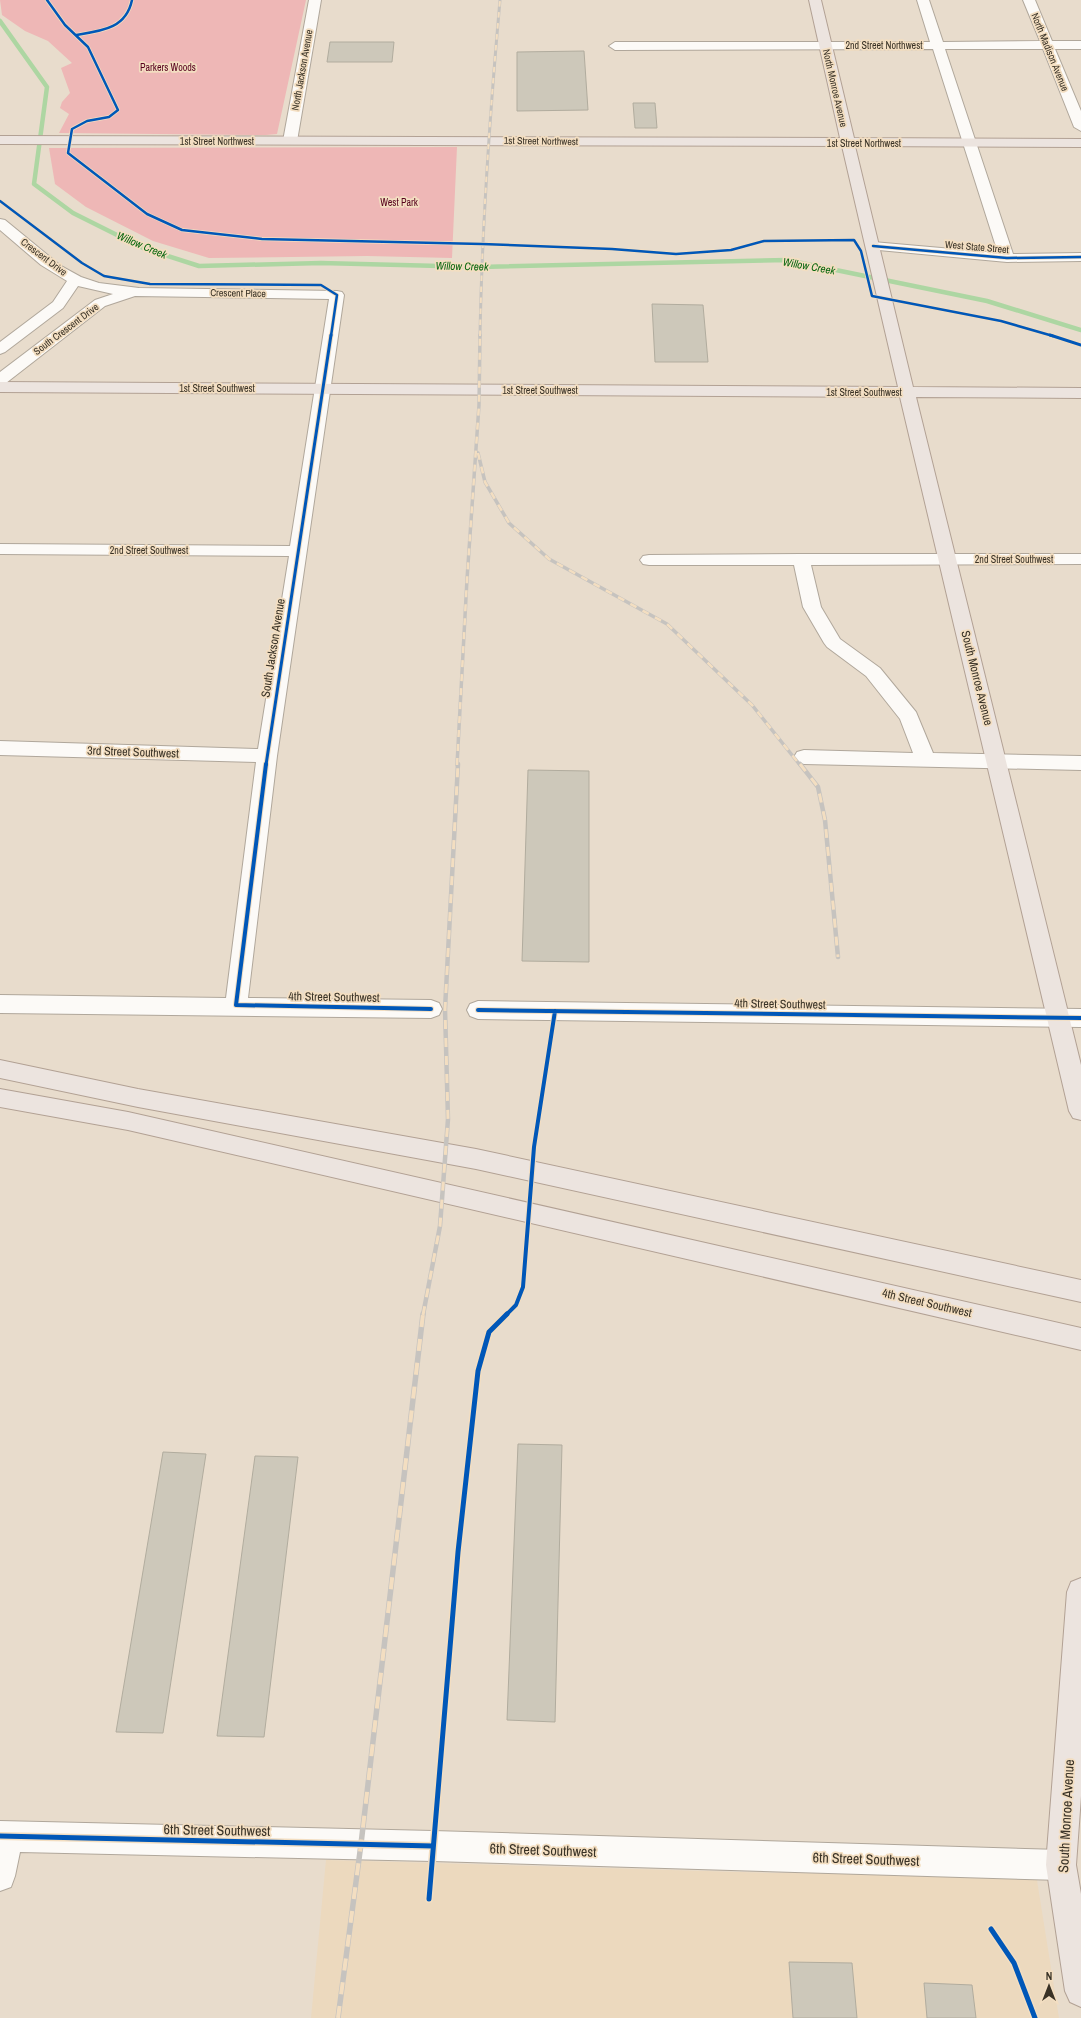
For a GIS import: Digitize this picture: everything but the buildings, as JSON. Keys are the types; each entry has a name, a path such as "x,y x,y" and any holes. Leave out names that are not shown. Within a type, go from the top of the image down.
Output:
{"main road":[{"name":"North Monroe Avenue","path":"815,0 847,143 873,249"},
{"name":"1st Street Northwest","path":"0,140 1081,143"},
{"name":"South Monroe Avenue","path":"873,249 1081,1111"},
{"name":"1st Street Southwest","path":"0,387 1081,393"},
{"path":"0,1069 138,1098 476,1159 1081,1291"},
{"name":"4th Street Southwest","path":"0,1098 150,1126 1081,1340"},
{"name":"South Monroe Avenue","path":"1081,1592 1061,1865 1081,1991"}],"street":[{"name":"North Jackson Avenue","path":"290,141 315,0"},
{"path":"923,0 1007,258"},
{"name":"North Madison Avenue","path":"1029,0 1081,127"},
{"name":"2nd Street Northwest","path":"615,46 1081,45"},
{"name":"Crescent Drive","path":"0,223 49,263 76,280 107,288 139,292"},
{"name":"West State Street","path":"873,249 1007,258 1081,257"},
{"name":"South Crescent Drive","path":"0,349 58,305 76,280"},
{"name":"South Crescent Drive","path":"0,380 100,303 121,295 139,292"},
{"name":"Crescent Place","path":"139,292 337,295"},
{"name":"South Jackson Avenue","path":"236,1005 266,756 337,295"},
{"name":"2nd Street Southwest","path":"0,549 298,552"},
{"name":"2nd Street Southwest","path":"649,560 948,558 1081,559"},
{"path":"801,559 812,607 833,642 873,672 909,717 926,760"},
{"name":"3rd Street Southwest","path":"0,748 266,756"},
{"path":"804,757 997,763 1081,763"},
{"name":"4th Street Southwest","path":"0,1004 236,1005 431,1009"},
{"name":"4th Street Southwest","path":"478,1010 1081,1018"},
{"path":"0,1876 4,1836"},
{"name":"6th Street Southwest","path":"4,1836 433,1846 1061,1865"}],"shaded area":[{"path":"326,1860 773,1873 1036,1874 1059,2018 311,2018"}],"green space":[{"name":"Parkers Woods","path":"0,0 306,0 277,134 59,133 69,114 60,108 62,102 70,93 61,68 72,63 48,41 25,31 2,15"},
{"name":"West Park","path":"457,147 452,258 367,256 209,258 153,241 86,207 55,184 49,148"}],"waterway":[{"name":"Willow Creek","path":"0,21 47,87 34,184 73,213 143,248 199,266 321,263 480,267 787,260 987,301 1081,330"}],"railway":[{"path":"480,336 487,168 500,0"},
{"path":"457,765 467,579 479,405 480,335"},
{"path":"478,453 485,482 509,523 549,559 667,624 752,705 800,765"},
{"path":"423,1315 440,1226 448,1119 445,1009 458,764"},
{"path":"800,764 818,787 825,820 838,957"},
{"path":"338,2018 361,1844 423,1314"}],"cycle path":[{"path":"47,0 65,25 88,47 118,110 109,117 87,121 72,129 68,153 147,214 182,230 262,239 482,244 612,249 676,254 731,250 764,241 854,240 861,251 872,296 901,303 1001,321 1036,330 1081,345"},
{"path":"76,35 103,30 119,22 126,17 132,0"},
{"path":"0,201 82,263 104,276 150,284 321,285 337,295 267,756 236,1005 431,1009"},
{"path":"873,246 1007,258 1081,257"},
{"path":"478,1010 1081,1018"},
{"path":"429,1899 458,1552 478,1371 489,1332 516,1305 523,1287 534,1147 555,1011"},
{"path":"0,1836 433,1846"},
{"path":"991,1929 1014,1963 1035,2018"}]}
